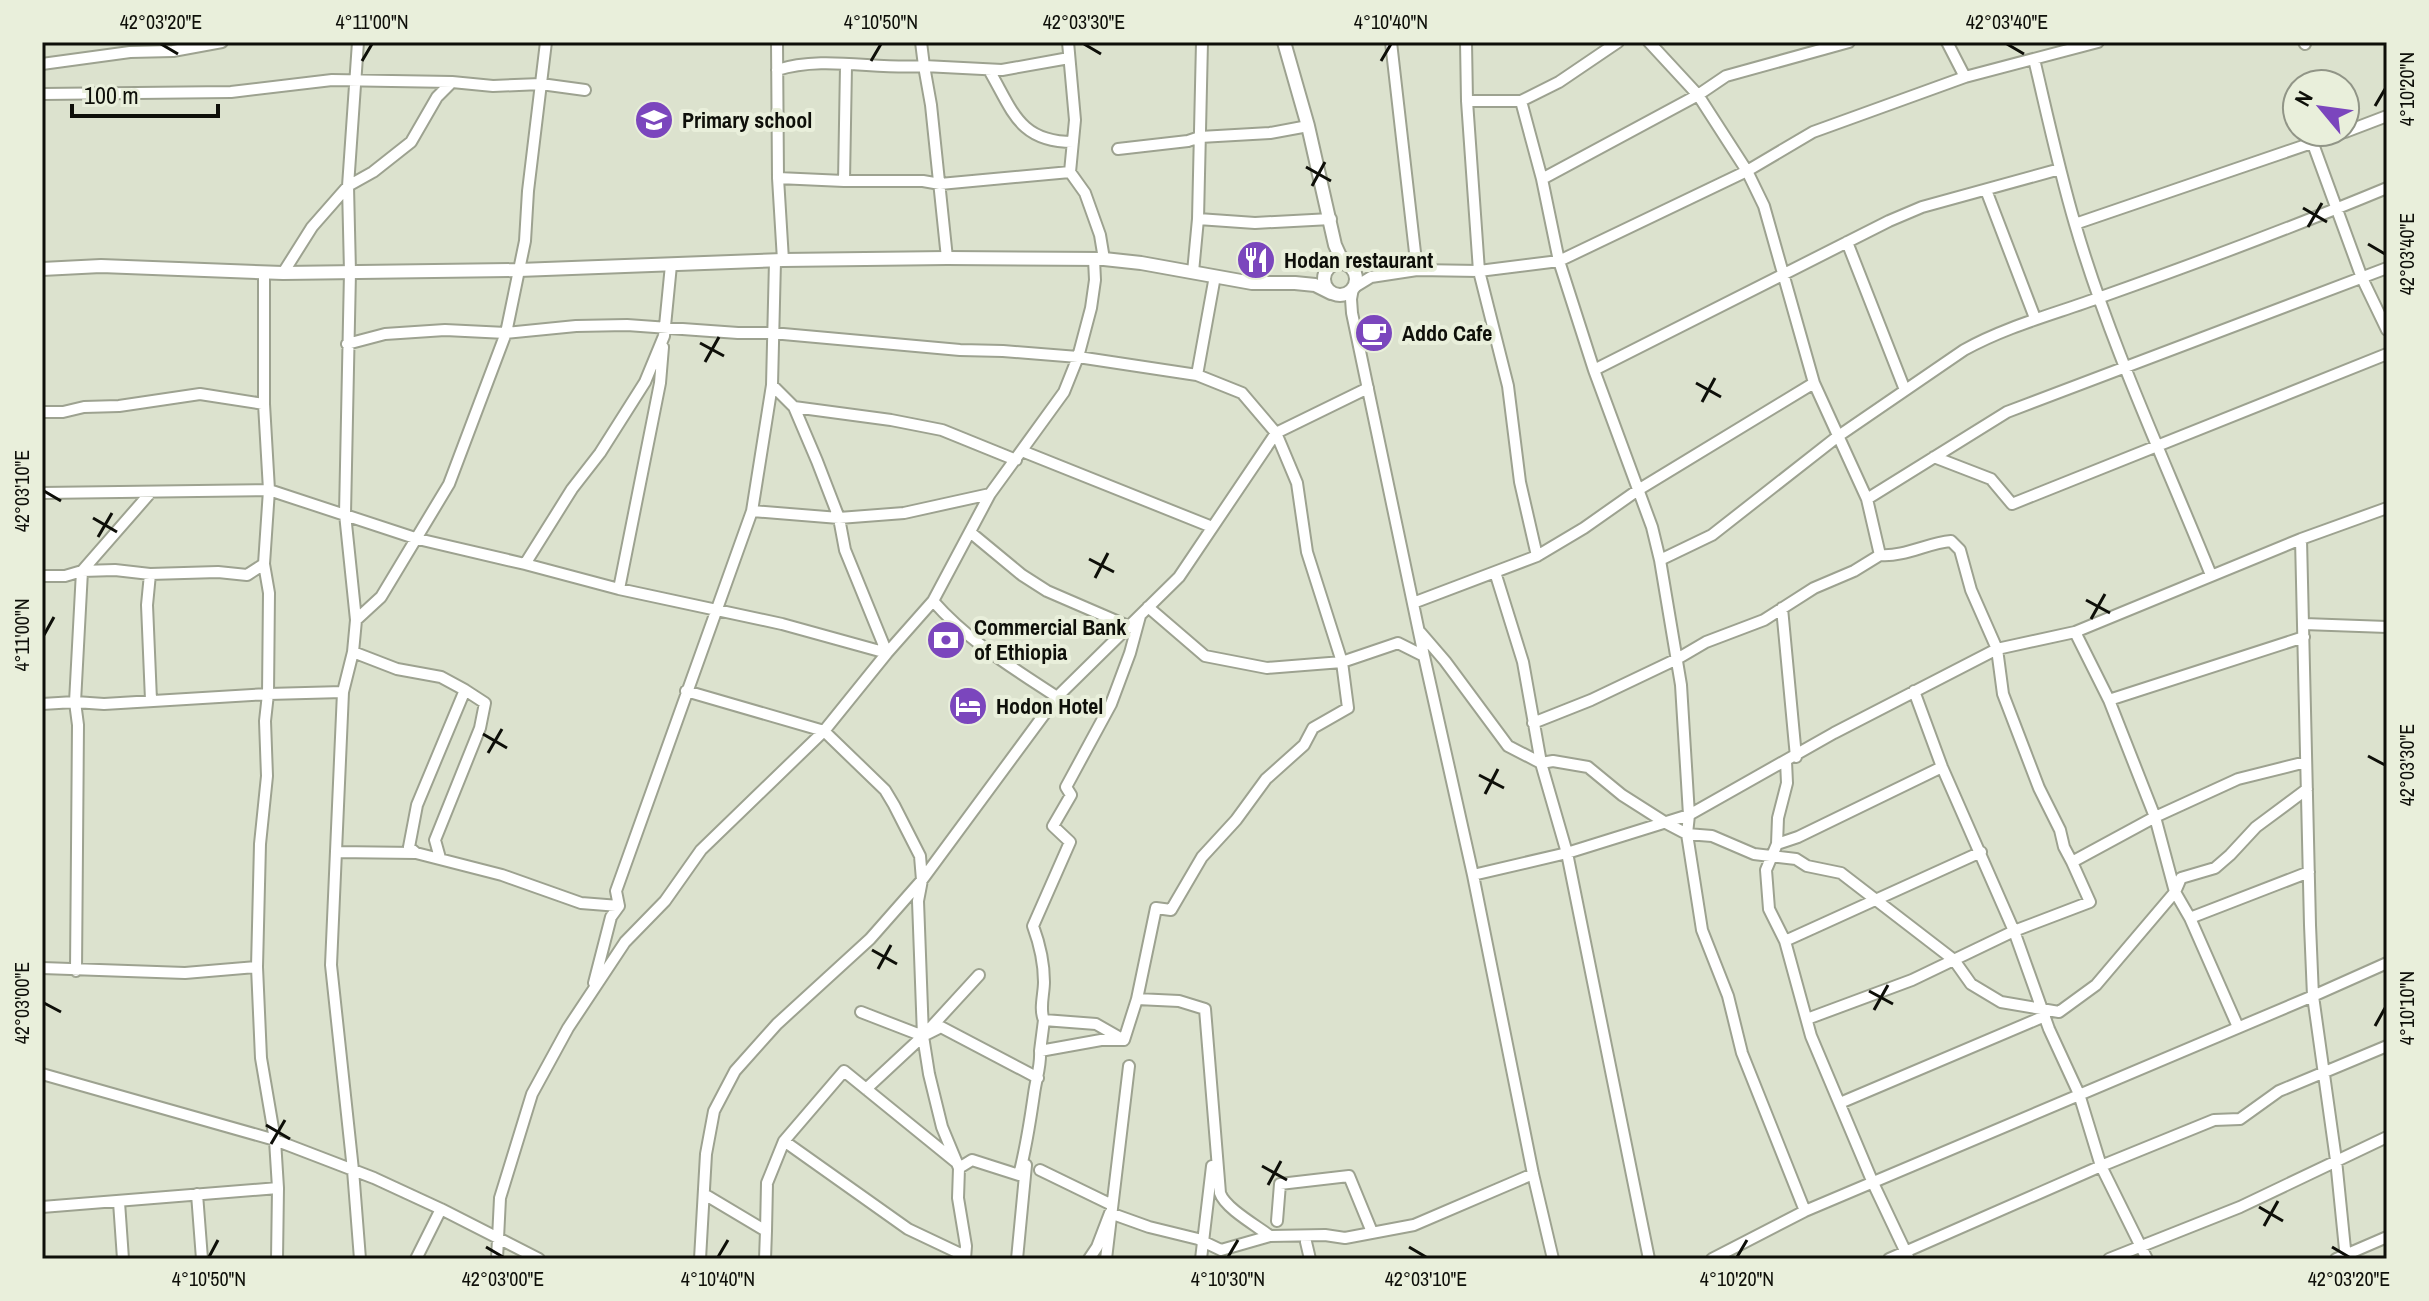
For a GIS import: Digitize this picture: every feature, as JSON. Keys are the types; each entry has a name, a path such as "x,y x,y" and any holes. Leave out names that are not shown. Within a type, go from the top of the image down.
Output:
{"main road":[{"path":"1284,42 1331,219 1334,256 1324,279 1331,293"},
{"path":"42,269 101,266 283,273 519,270 779,260 1099,259 1252,283 1315,285 1331,293 1346,294 1353,288 1356,275 1335,245"},
{"path":"1295,283 1312,278 1337,263 1351,267"}],"street":[{"path":"42,64 130,52 173,51 222,42"},
{"path":"358,42 348,186 350,272 345,514 356,620 353,652 343,692 331,965 360,1259"},
{"path":"356,620 381,597 418,539 455,471 506,333 525,241 546,42"},
{"path":"592,993 611,917 619,906 616,891 752,511 772,385 772,333 779,260 777,42"},
{"path":"921,42 947,258"},
{"path":"497,1259 500,1198 532,1094 568,1028 625,942 665,901 701,850 824,731 933,601 990,494 1064,392 1078,357 1091,308 1100,235 1085,193 1070,172 1075,120 1068,42"},
{"path":"1193,272 1198,219 1202,42"},
{"path":"1391,42 1417,270"},
{"path":"1466,42 1479,271 1508,386 1520,482 1537,556"},
{"path":"1467,101 1521,101 1559,82 1618,42"},
{"path":"1649,42 1698,95 1747,171 1764,206 1814,383 1867,499 1880,555"},
{"path":"1542,179 1698,95 1726,76 1849,42"},
{"path":"1947,42 1965,77"},
{"path":"1351,267 1362,276 1371,277 1417,270 1479,271 1559,261 1747,171 1813,132 1965,77 2098,42"},
{"path":"777,70 792,65 820,63 896,69 924,66 989,70 1069,58"},
{"path":"2034,59 2060,169 2099,298 2211,575"},
{"path":"844,181 846,66"},
{"path":"989,70 1020,125 1045,140 1073,142"},
{"path":"42,94 192,94 274,88 313,81 452,82 493,86 541,84 585,90"},
{"path":"283,273 312,227 348,186 373,172 411,142 437,97 452,82"},
{"path":"1521,101 1542,179 1559,261 1594,370 1652,527 1660,560 1681,685 1689,815 1687,834 1702,930 1728,996 1742,1053 1805,1211"},
{"path":"2361,126 2387,116"},
{"path":"1118,149 1308,126"},
{"path":"2075,224 2301,148"},
{"path":"2314,148 2362,278 2387,330"},
{"path":"1594,370 1922,207 2060,169"},
{"path":"778,178 940,184 1070,172"},
{"path":"1660,560 1712,535 1837,437 1985,338 2387,188"},
{"path":"1986,190 2035,318"},
{"path":"1198,219 1255,223 1331,219"},
{"path":"1847,242 1905,390"},
{"path":"619,589 660,383 671,265"},
{"path":"1867,499 2007,412 2387,268"},
{"path":"264,272 264,404 269,490 264,564 269,593 268,694 257,967 261,1058 275,1140 277,1259"},
{"path":"1197,375 1215,276"},
{"path":"1371,277 1353,288 1352,313 1553,1259"},
{"path":"1331,293 1344,301 1352,313"},
{"path":"347,344 396,333 445,330 506,333 627,325 664,332 772,333 1078,357 1197,375 1242,393 1276,433 1297,483 1307,552 1342,662 1348,708 1313,728 1304,745 1266,779 1236,820 1202,857 1171,910 1156,908 1137,999 1124,1040"},
{"path":"525,564 645,382 664,332"},
{"path":"1934,457 1991,479 2012,504 2387,354"},
{"path":"1413,603 1537,556 1638,490 1814,383"},
{"path":"772,385 794,407 839,518 845,550 887,653"},
{"path":"700,1259 706,1154 714,1111 735,1071 777,1024 870,939 922,880 1057,697 1179,577 1276,433 1368,388"},
{"path":"42,412 119,406 200,394 264,404"},
{"path":"794,407 942,430 1212,527"},
{"path":"42,493 269,490 418,539 619,589 782,624 887,653"},
{"path":"76,971 78,725 75,702 82,571 151,492"},
{"path":"752,511 839,518 904,513 990,494"},
{"path":"1473,875 1567,853 1689,815 1914,691 1997,649 2075,632 2301,539 2387,508"},
{"path":"970,532 1022,575 1047,591 1128,626"},
{"path":"2301,539 2313,996 2336,1160 2343,1257 2387,1237"},
{"path":"1533,723 1591,700 1706,642 1764,620 1814,588 1854,571 1880,555 1892,556 1951,541 1960,550 1971,590 1997,649 2003,694 2039,788 2090,902 2014,931 1912,980 1807,1019"},
{"path":"42,576 115,570 150,574 218,572 247,575 264,564"},
{"path":"1495,572 1523,662 1541,763 1567,853 1649,1259"},
{"path":"150,574 147,605 151,700"},
{"path":"933,601 987,651 1057,697"},
{"path":"1782,608 1791,759 1778,818 1777,844 1766,870 1769,909 1785,941 1811,1036 1907,1255"},
{"path":"1144,611 1205,656 1267,668 1342,662 1398,643 1424,656"},
{"path":"1017,1259 1044,1020 1041,1013 1044,979 1042,950 1033,926 1070,842 1053,826 1071,795 1066,787 1111,704 1144,611"},
{"path":"2304,624 2387,627"},
{"path":"1419,631 1508,746 1541,763 1553,761 1588,767 1622,795 1687,834 1712,836 1754,854 1796,859 1807,866 1841,873 1954,960 1971,984 2001,1002 2043,1013 2059,1012 2096,985 2175,892 2181,878 2215,868 2256,827 2307,789"},
{"path":"2075,632 2109,700 2155,817 2175,892 2190,918 2238,1027"},
{"path":"2109,700 2304,637"},
{"path":"353,652 397,669 441,677 485,703 480,728 435,840 440,858"},
{"path":"416,853 409,847 417,805 465,690"},
{"path":"686,691 824,731 885,790 920,856 922,880 918,901 923,1036 942,1127 958,1166 958,1198 965,1258 908,1229 784,1141"},
{"path":"1914,691 1942,767 1981,852 2014,931 2043,1013 2079,1094 2101,1166 2147,1259"},
{"path":"42,704 104,704 343,692"},
{"path":"2072,862 2155,817 2238,779 2306,762"},
{"path":"1777,844 1798,837 1942,767"},
{"path":"336,852 416,853 502,875 581,903 619,906"},
{"path":"1785,941 1981,852"},
{"path":"2190,918 2309,872"},
{"path":"1712,1259 1805,1211 2387,963"},
{"path":"42,968 185,973 257,967"},
{"path":"866,1089 923,1036 979,975"},
{"path":"1137,999 1179,1001 1205,1009 1222,1199 1270,1236"},
{"path":"861,1012 923,1036 941,1027 1038,1078"},
{"path":"1840,1103 2043,1013"},
{"path":"1044,1020 1096,1024 1124,1040"},
{"path":"1040,1051 1101,1040 1124,1040"},
{"path":"1889,1259 1907,1255 2101,1166 2214,1120 2240,1119 2279,1091 2387,1046"},
{"path":"1106,1259 1129,1066"},
{"path":"765,1259 767,1183 784,1141 844,1071 958,1166"},
{"path":"42,1074 275,1140 441,1209 539,1259"},
{"path":"958,1166 972,1160 1019,1175 1029,1137"},
{"path":"2109,1259 2240,1207 2387,1137"},
{"path":"1201,1259 1215,1142"},
{"path":"1040,1170 1112,1205"},
{"path":"1089,1259 1110,1213 1198,1239 1221,1250 1270,1236 1325,1235 1345,1238 1414,1225 1533,1174"},
{"path":"1277,1221 1280,1184 1349,1176 1372,1232"},
{"path":"42,1207 278,1188"},
{"path":"197,1194 202,1259"},
{"path":"704,1194 766,1231"},
{"path":"119,1202 123,1259"},
{"path":"416,1259 441,1209"},
{"path":"1306,1242 1310,1259"},
{"path":"1210,1244 1216,1259"}],"place":[{"name":"Primary school","path":"654,120"},
{"name":"Hodan restaurant","path":"1256,260"},
{"name":"Addo Cafe","path":"1374,333"},
{"name":"Commercial Bank of Ethiopia","path":"946,640"},
{"name":"Hodon Hotel","path":"968,706"}]}
